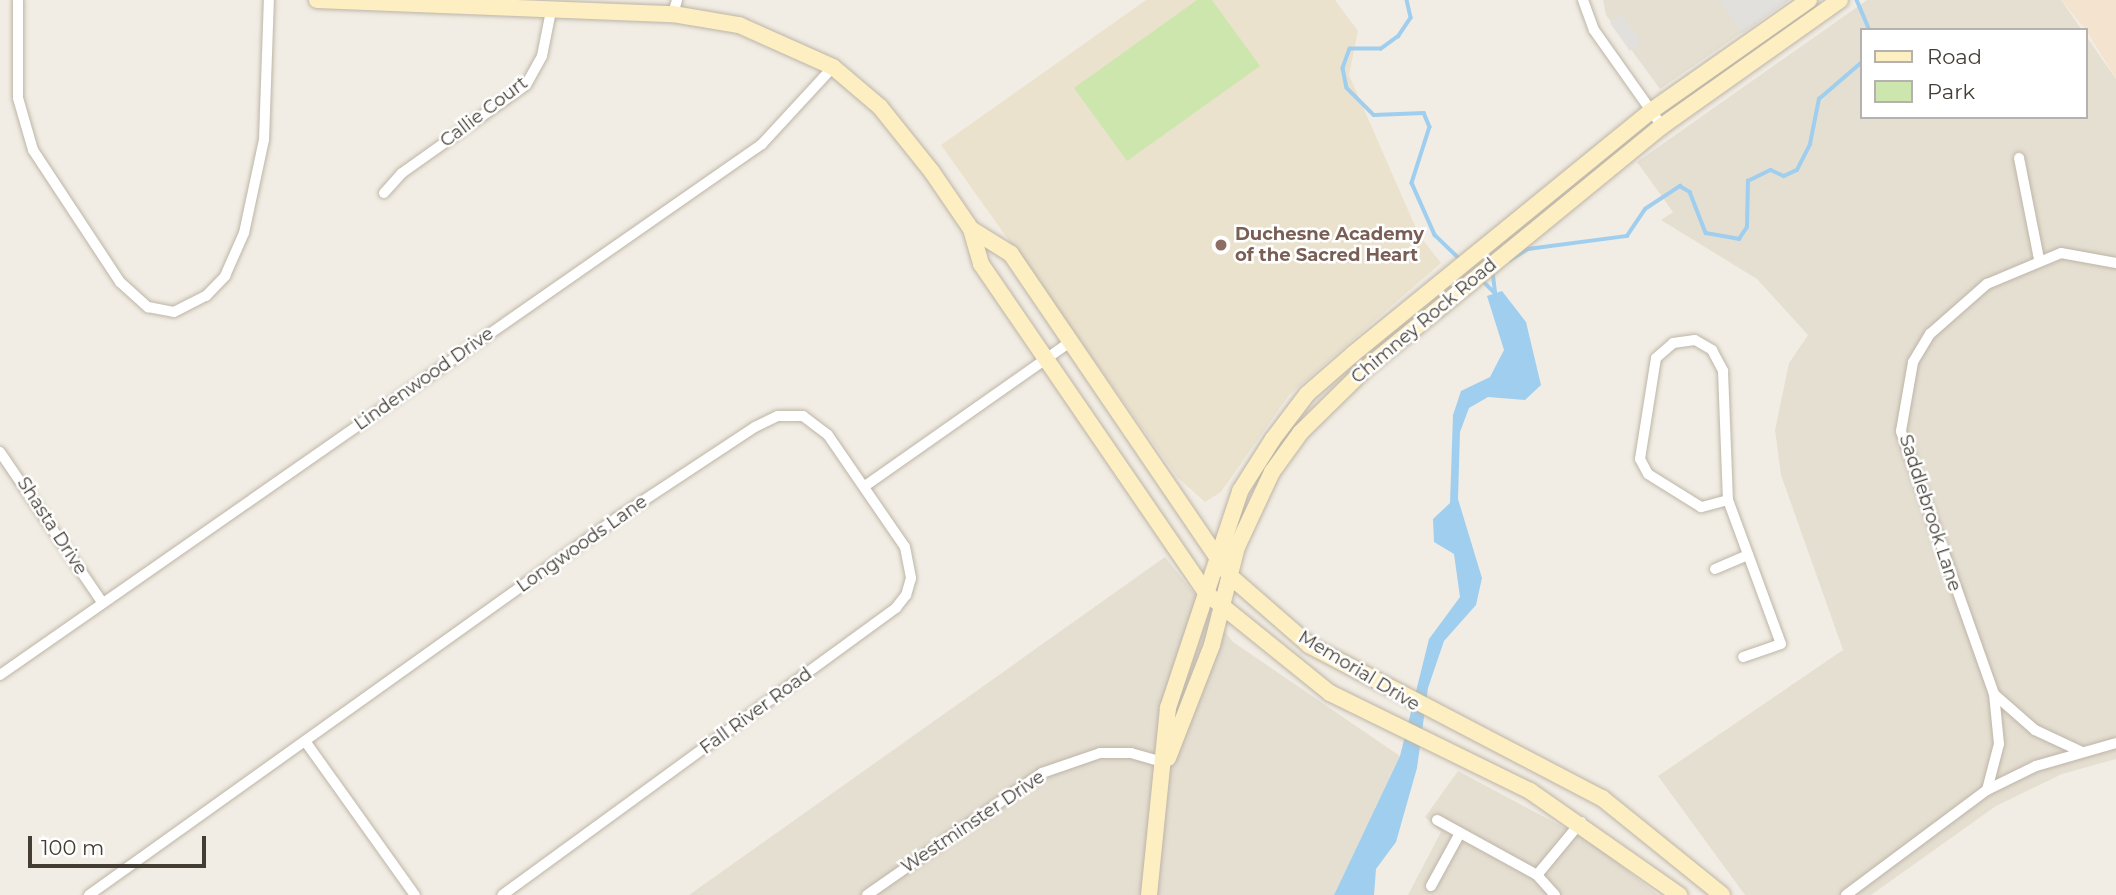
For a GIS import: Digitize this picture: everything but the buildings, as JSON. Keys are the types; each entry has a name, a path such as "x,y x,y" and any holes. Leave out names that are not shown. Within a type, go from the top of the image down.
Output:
{"main road":[{"name":"Memorial Drive","path":"317,0 551,10 675,7 739,25 833,67 880,107 971,229 982,264 1206,593 1275,654 1376,721 1466,763 1581,822 1679,895"},
{"name":"Chimney Rock Road","path":"1165,763 1184,728 1230,576 1272,472 1301,432 1440,294 1553,192 1651,111 1809,0"},
{"name":"Chimney Rock Road","path":"1149,895 1165,763 1168,708 1240,491 1273,439 1307,394 1353,354 1564,205 1662,126 1840,0"},
{"name":"Memorial Drive","path":"971,229 1011,254 1217,561 1230,576 1309,645 1381,688 1602,799 1722,895"},
{"path":"1353,354 1365,369"}],"street":[{"path":"18,0 18,99 33,150 120,282 148,307 174,312 206,296 225,276 244,233 264,140 269,0"},
{"path":"1583,0 1594,30 1662,126"},
{"name":"Callie Court","path":"384,193 402,173 526,85 542,56 551,10"},
{"name":"Lindenwood Drive","path":"0,675 762,144 833,67"},
{"path":"2019,158 2039,259"},
{"name":"Saddlebrook Lane","path":"1987,790 1999,744 1994,694 1913,473 1901,431 1904,393 1913,362 1954,310 1987,284 2039,259 2084,253 2116,263"},
{"path":"1728,500 1701,507 1669,489 1640,459 1656,358 1673,343 1695,340 1712,349 1723,371 1728,500 1781,644 1743,657"},
{"path":"865,486 1047,361 1070,342"},
{"name":"Longwoods Lane","path":"94,894 617,518 778,416 803,416 828,435 865,486"},
{"name":"Shasta Drive","path":"0,452 102,602"},
{"name":"Fall River Road","path":"502,895 896,608 911,565 865,486"},
{"path":"1715,569 1748,555"},
{"name":"Saddlebrook Lane","path":"1994,694 2035,730 2080,751"},
{"path":"305,741 415,895"},
{"path":"1846,895 1987,790 2080,751 2116,743"},
{"name":"Westminster Drive","path":"867,895 1042,773 1100,753 1132,753 1165,763"},
{"path":"1437,820 1537,875 1555,895"},
{"path":"1537,875 1581,822"},
{"path":"1431,886 1460,833"}],"shaded area":[{"name":"Duchesne Academy of the Sacred Heart","path":"1146,0 1335,0 1358,31 1349,75 1419,235 1441,263 1289,395 1221,492 1205,502 1178,478 941,145"},
{"path":"1603,0 1789,0 1660,89 1606,15"},
{"path":"1719,0 1789,0 1743,33"},
{"path":"1867,0 2061,0 2081,28 1860,28 1860,119 2088,119 2088,39 2116,79 2116,759 2062,774 1996,806 1871,895 1745,895 1658,776 1843,650 1781,475 1775,430 1789,363 1808,335 1757,279 1661,220 1673,212 1637,162"},
{"path":"2061,0 2116,0 2116,79 2088,33 2088,28 2084,28"},
{"path":"1622,14 1641,43 1630,51 1610,23"},
{"path":"1165,557 1233,642 1400,756 1334,895 689,895"},
{"path":"1458,771 1593,843 1658,895 1408,895 1441,832 1425,817"}],"green space":[{"path":"1197,0 1212,0 1260,66 1127,161 1074,88"}],"water":[{"path":"1502,291 1526,322 1541,385 1525,400 1488,397 1469,408 1460,432 1458,499 1482,578 1476,605 1444,641 1428,688 1417,768 1396,842 1376,869 1374,895 1334,895 1400,756 1429,639 1460,597 1454,554 1434,542 1433,519 1450,503 1453,415 1461,391 1490,377 1504,350 1487,296"}],"waterway":[{"path":"1407,0 1411,18 1399,36 1381,49 1350,49 1343,68 1347,88 1374,115 1424,113 1430,127 1412,183 1435,235 1461,260"},
{"path":"1857,0 1869,28"},
{"path":"1510,260 1528,249 1627,236 1645,209 1680,186 1690,192 1706,233 1739,239 1747,227 1748,181 1771,170 1784,176 1797,170 1810,144 1819,99 1860,64"},
{"path":"1493,272 1496,295"},
{"path":"1482,280 1493,291"}],"place":[{"name":"Duchesne Academy of the Sacred Heart","path":"1221,245"}]}
